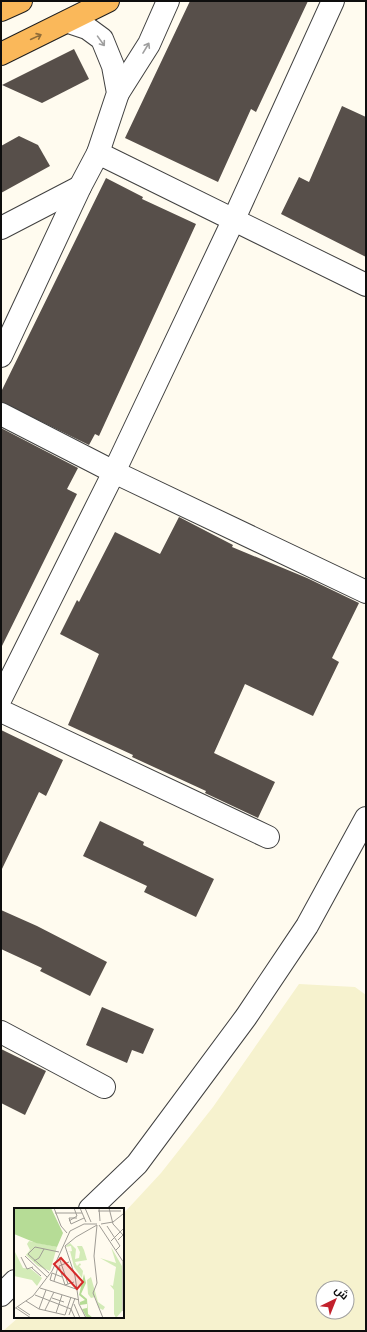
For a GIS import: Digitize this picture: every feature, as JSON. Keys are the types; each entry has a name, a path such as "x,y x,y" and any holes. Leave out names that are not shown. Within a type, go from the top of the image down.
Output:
{"highway":[{"path":"1,10 21,1"},
{"path":"1,54 69,22 108,1"}],"street":[{"path":"1,356 80,187 98,153 118,93 149,44 168,1"},
{"path":"1,698 114,472 232,221 332,1"},
{"path":"69,22 87,28 102,39 113,66 118,93"},
{"path":"98,153 232,221 366,285"},
{"path":"1,228 80,187"},
{"path":"1,414 114,472 366,592"},
{"path":"1,711 268,837"},
{"path":"91,1208 138,1164 246,1017 307,926 366,818"},
{"path":"1,1032 104,1087"},
{"path":"1,1295 14,1282"}],"shaded area":[{"path":"299,984 355,987 366,995 366,1331 3,1331 18,1318 124,1318 124,1213 161,1173 213,1107"}],"building":[{"path":"190,1 308,1 256,112 251,109 218,182 125,138"},
{"path":"74,49 89,79 42,103 2,85"},
{"path":"342,106 366,117 366,257 281,214 299,177 309,182"},
{"path":"19,136 38,145 50,166 1,193 1,146"},
{"path":"106,178 143,197 142,199 196,224 99,436 95,434 89,445 1,402 1,392"},
{"path":"1,428 78,468 67,489 77,494 1,648"},
{"path":"179,517 233,545 232,547 307,578 359,603 332,658 339,662 313,716 245,684 214,753 275,782 258,818 205,793 206,791 132,757 133,755 68,725 99,654 60,634 77,600 79,602 115,532 160,554"},
{"path":"1,730 63,760 46,796 39,792 1,871"},
{"path":"100,821 144,842 143,845 214,879 196,917 144,892 147,886 83,856"},
{"path":"1,910 37,926 107,962 90,996 40,971 42,968 1,949"},
{"path":"102,1007 154,1029 143,1054 132,1050 127,1063 86,1045"},
{"path":"1,1049 46,1071 25,1115 1,1103"}]}
